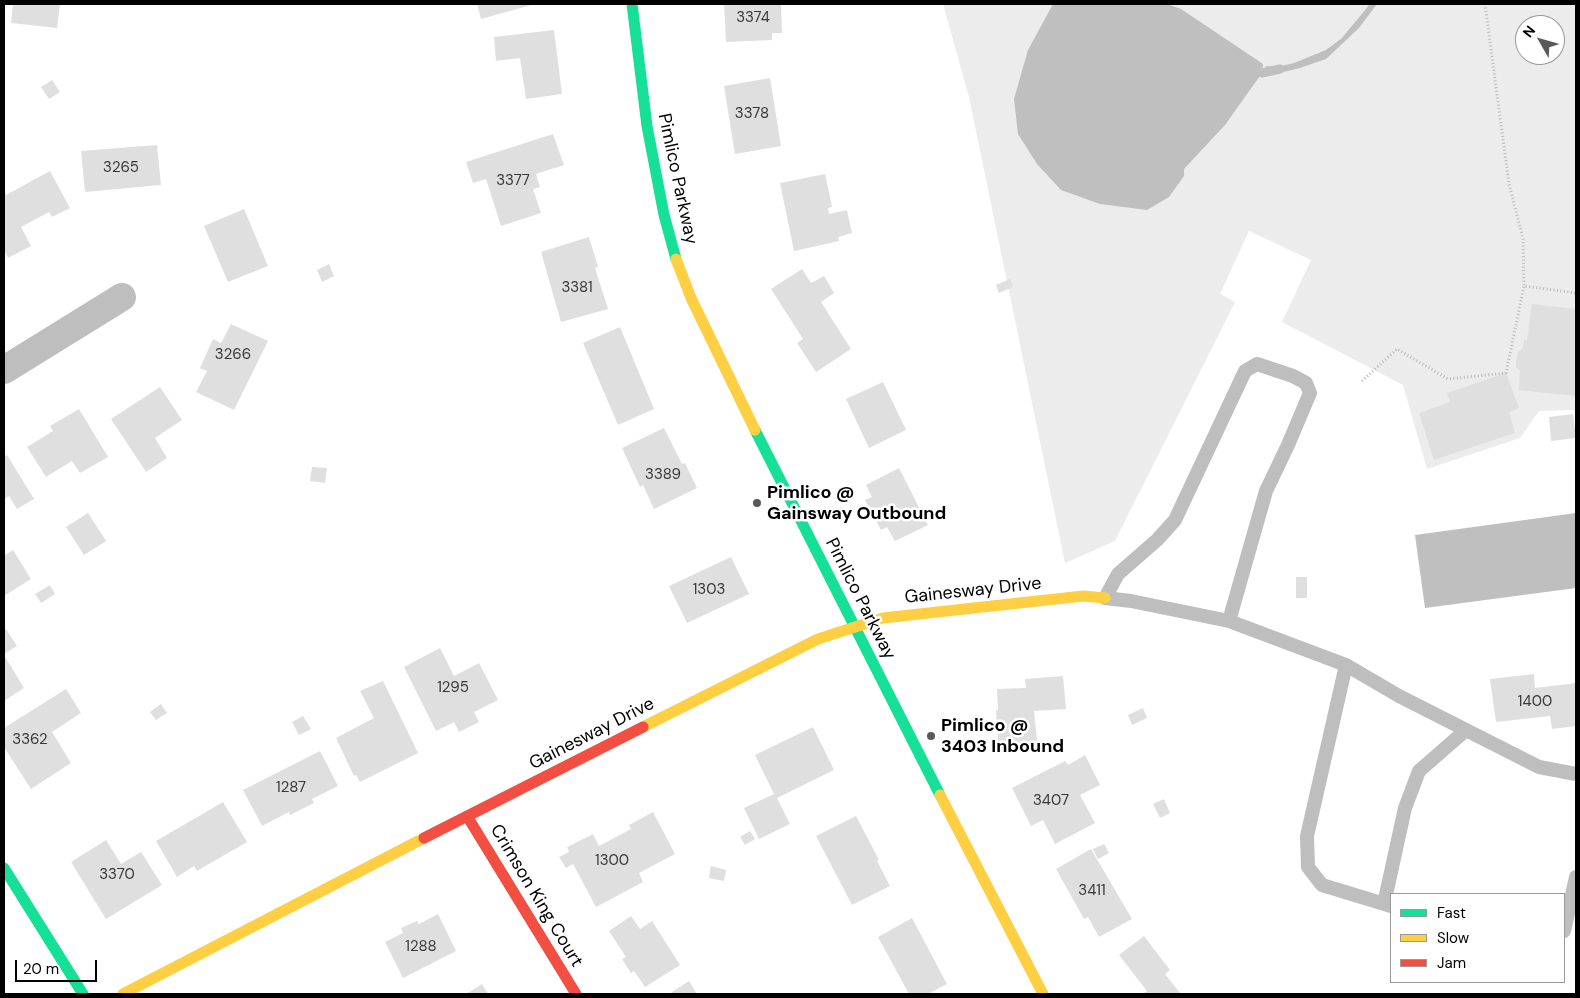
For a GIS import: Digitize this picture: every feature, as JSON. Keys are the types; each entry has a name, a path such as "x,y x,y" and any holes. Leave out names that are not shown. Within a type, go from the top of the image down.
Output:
{"street":[{"name":"Pimlico Parkway","path":"632,4 647,126 664,216 674,252 691,298 743,408 882,683 1043,994"},
{"path":"4,370 122,297"},
{"name":"Gainesway Drive","path":"123,994 467,816 818,639 883,618 1083,596 1105,598"},
{"name":"Crimson King Court","path":"467,816 576,994"},
{"path":"4,868 83,994"}],"lane":[{"path":"1229,621 1266,491 1310,394 1306,383 1300,379 1257,364 1245,371 1175,520 1157,540 1118,574 1105,598 1131,601 1229,621 1346,665 1400,696 1539,767 1576,774"},
{"path":"1346,665 1307,836 1308,867 1322,886 1388,905"},
{"path":"1390,893 1405,808 1419,771 1466,730"},
{"path":"1565,926 1576,877"}],"path":[{"path":"1362,381 1397,349 1448,379 1506,373 1524,286 1523,239 1509,184 1484,4"},
{"path":"1524,286 1576,294"}],"shaded area":[{"path":"943,4 1576,4 1576,410 1539,411 1520,438 1427,469 1403,385 1282,322 1311,260 1249,231 1220,294 1235,302 1115,541 1065,563 969,97"},
{"path":"1053,4 1167,4 1181,9 1263,64 1262,73 1225,125 1184,169 1184,176 1169,197 1147,210 1100,204 1061,190 1037,164 1018,134 1014,99 1028,50"},
{"path":"1370,4 1377,4 1359,28 1326,59 1279,73 1265,71 1266,66 1277,67 1294,63 1326,50 1342,38"},
{"path":"1576,513 1576,588 1425,608 1415,535"}],"building":[{"path":"13,4 60,4 57,28 11,23"},
{"path":"477,4 535,4 481,19"},
{"path":"724,4 781,4 782,33 772,33 772,40 726,42"},
{"path":"554,30 562,94 526,99 520,58 496,61 494,37"},
{"path":"770,78 781,146 735,154 724,86"},
{"path":"52,80 60,92 49,99 41,87"},
{"path":"553,134 564,165 536,174 540,187 533,189 541,213 501,226 486,179 473,183 466,162"},
{"path":"157,145 161,185 85,192 81,151"},
{"path":"50,171 70,208 52,217 49,212 21,227 31,246 8,258 4,249 4,191 6,195"},
{"path":"825,174 832,207 828,208 829,214 847,210 852,233 838,237 839,241 794,251 780,183"},
{"path":"244,209 268,266 228,282 204,226"},
{"path":"589,237 598,267 595,268 608,309 561,322 541,252"},
{"path":"329,264 334,276 322,282 317,270"},
{"path":"802,269 811,283 824,276 834,293 821,302 851,349 816,372 797,343 803,339 771,289"},
{"path":"1010,279 1013,287 999,293 996,285"},
{"path":"1532,304 1576,309 1576,396 1519,390 1520,371 1516,367 1516,362 1518,352 1523,348 1524,340 1527,340"},
{"path":"231,324 268,341 234,410 196,392 207,371 200,368 213,339 221,343"},
{"path":"620,327 654,409 618,425 583,343"},
{"path":"1506,373 1519,408 1509,412 1515,433 1434,460 1419,413 1450,402 1447,393"},
{"path":"883,382 906,430 869,448 846,399"},
{"path":"160,387 182,420 155,438 167,458 146,472 111,419"},
{"path":"79,409 108,457 80,473 72,461 46,477 27,447 53,431 50,426"},
{"path":"1573,414 1576,438 1551,441 1549,417"},
{"path":"664,428 682,464 685,463 697,488 654,509 643,485 640,487 622,448"},
{"path":"7,455 34,499 17,509 9,496 4,499 4,457"},
{"path":"312,467 327,468 325,483 310,481"},
{"path":"899,468 928,525 895,541 887,527 881,530 865,500 872,497 866,485"},
{"path":"88,513 106,541 84,555 66,527"},
{"path":"13,550 31,579 4,596 4,556"},
{"path":"731,557 749,594 687,623 669,586"},
{"path":"1296,577 1307,577 1307,598 1296,598"},
{"path":"50,585 55,594 41,603 35,594"},
{"path":"6,629 17,646 4,654 4,630"},
{"path":"440,648 454,676 479,663 498,700 474,712 479,722 459,732 454,722 436,731 404,667"},
{"path":"4,655 24,688 4,701"},
{"path":"1534,674 1535,688 1576,683 1576,726 1552,729 1550,716 1496,722 1490,679"},
{"path":"1063,676 1066,709 1034,711 1038,750 999,753 996,710 998,710 997,689 1026,688 1025,679"},
{"path":"383,681 418,753 360,782 356,775 354,776 336,738 374,718 360,691"},
{"path":"66,689 81,713 52,732 71,763 31,789 4,747 4,728"},
{"path":"161,704 167,713 156,720 150,712"},
{"path":"1143,708 1147,718 1132,725 1128,715"},
{"path":"303,716 311,729 299,735 292,722"},
{"path":"813,727 834,770 777,798 790,824 759,839 744,808 774,794 755,755"},
{"path":"320,751 338,786 312,799 314,803 290,815 289,812 262,826 243,790"},
{"path":"1085,755 1100,785 1080,795 1095,823 1055,844 1043,820 1031,826 1012,788 1065,761 1068,765"},
{"path":"1164,799 1170,813 1160,818 1153,804"},
{"path":"223,802 247,842 197,871 194,866 177,877 156,841"},
{"path":"653,812 675,854 639,873 643,882 596,907 573,864 566,868 559,857 569,852 567,847 593,834 599,846 631,829 629,825"},
{"path":"856,816 890,886 852,905 816,836"},
{"path":"750,831 755,839 745,845 740,837"},
{"path":"106,840 121,864 141,852 162,885 106,919 71,862"},
{"path":"1104,844 1109,853 1098,859 1093,849"},
{"path":"1091,849 1132,919 1099,937 1088,917 1084,919 1056,869"},
{"path":"711,866 726,870 724,881 709,878"},
{"path":"438,914 456,951 403,978 385,942 403,933 401,928 417,921 419,924"},
{"path":"631,916 640,929 652,921 680,965 645,987 634,971 631,973 622,959 626,957 609,931"},
{"path":"912,918 947,984 928,994 909,994 878,937"},
{"path":"1144,936 1170,970 1165,974 1181,994 1143,994 1147,991 1119,955"},
{"path":"689,981 697,994 669,994"},
{"path":"482,984 488,994 466,994"}],"waterway":[{"path":"1262,73 1280,69"}],"traffic: fast":[{"path":"632,4 647,126 664,215 676,259"},
{"path":"755,430 940,795"},
{"path":"4,868 83,994"}],"traffic: slow":[{"path":"676,259 691,298 755,430"},
{"path":"643,727 818,639 883,618 1083,596 1105,598"},
{"path":"940,795 1043,994"},
{"path":"123,994 424,838"}],"traffic: jam":[{"path":"424,838 643,727"},
{"path":"467,816 576,994"}],"place":[{"name":"Pimlico @ Gainsway Outbound","path":"757,503"},
{"name":"Pimlico @ 3403 Inbound","path":"931,736"}]}
